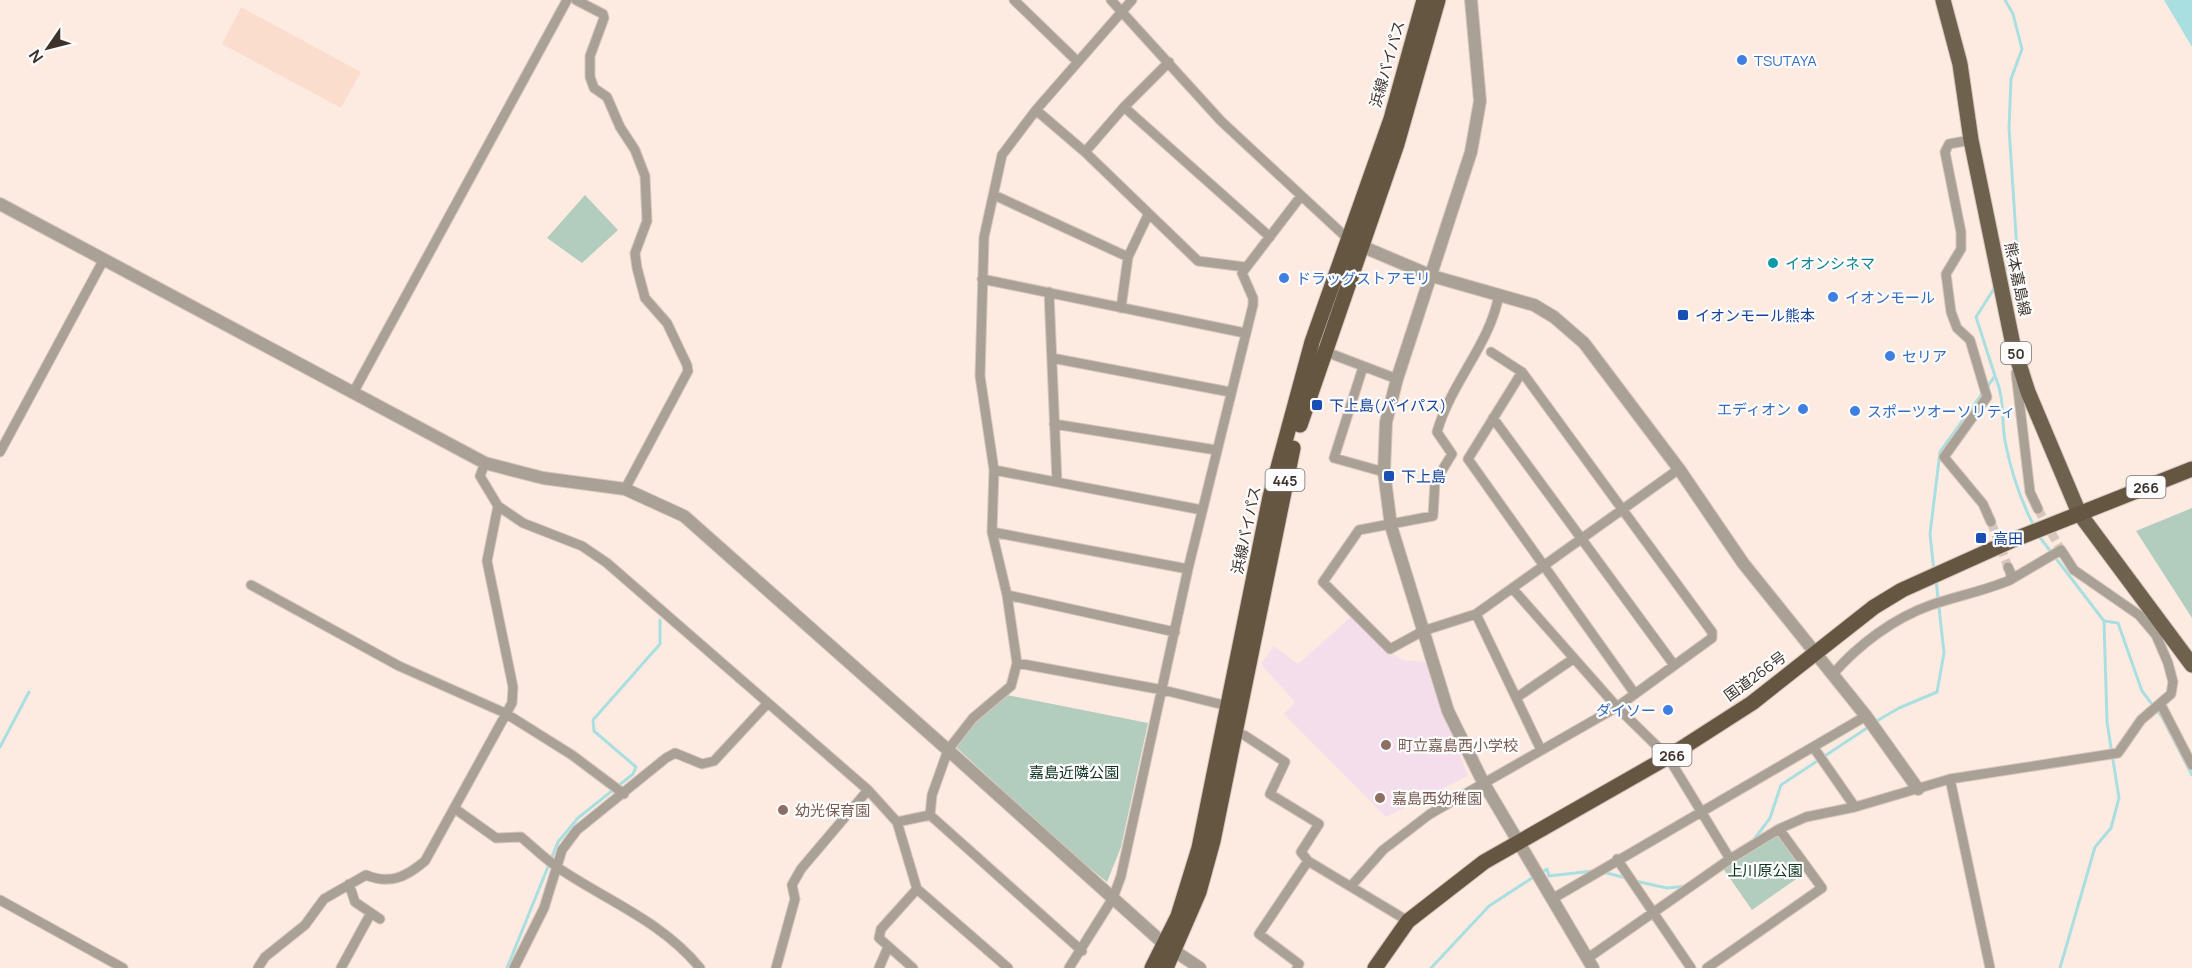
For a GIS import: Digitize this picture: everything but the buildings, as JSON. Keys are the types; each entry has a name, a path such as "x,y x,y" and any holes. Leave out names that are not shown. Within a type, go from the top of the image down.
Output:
{"highway":[{"name":"浜線バイパス","path":"1152,968 1169,948 1199,892 1213,841 1234,707 1281,497 1318,347 1348,239 1390,119 1424,0"},
{"name":"浜線バイパス","path":"1318,347 1362,248 1397,144 1438,0"},
{"name":"国道266号","path":"1375,968 1408,921 1474,868 1668,758 1752,703 1874,608 1902,590 2079,513 2192,469"},
{"name":"浜線バイパス","path":"1166,968 1169,948"}],"main road":[{"name":"熊本嘉島線","path":"1943,0 1960,64 1971,140 2013,345 2050,449 2079,513 2192,665"}],"street":[{"path":"353,393 567,0"},
{"path":"576,0 603,14 590,56 590,77 594,88 607,97 620,127 635,150 645,176 647,221 635,253 637,268 645,298 667,323 688,371 625,489"},
{"path":"1014,0 1078,62"},
{"path":"1111,0 1221,121 1348,239 1362,248 1432,276 1534,305 1554,317 1584,343 1679,469 1743,563 1866,716 1918,789"},
{"path":"930,815 932,795 948,750 973,718 1011,686 1017,663 1007,595 992,532 994,470 980,376 984,237 1002,155 1036,110 1132,0"},
{"path":"1471,0 1480,101 1471,152 1397,379 1386,422 1384,472 1391,526 1448,711 1483,782 1591,963 1654,912 1730,859 1779,829 1806,816 1855,807 1950,779 2118,753 2141,720 2171,694 2173,682 2156,635 2139,615 2074,570 2061,550 2010,580 1978,593 1929,606 1908,617 1852,651 1833,674"},
{"path":"1085,152 1124,107 1169,62"},
{"path":"1124,107 1270,237"},
{"path":"1036,110 1085,152 1198,261 1245,267"},
{"path":"1971,140 1949,144 1945,152 1961,232 1960,249 1946,274 1951,312 1957,328 1970,340 1987,397 1944,457 1983,504 1990,522"},
{"path":"994,195 1128,257"},
{"path":"1069,968 1082,951 1113,898 1121,876 1188,569 1253,298 1242,278 1245,267 1301,196"},
{"path":"0,204 484,463 543,478 625,489 684,516 1169,948 1200,968"},
{"path":"1121,308 1128,257 1148,215"},
{"path":"0,452 104,259"},
{"path":"982,279 1245,333"},
{"path":"1049,292 1057,482"},
{"path":"1499,294 1496,315 1444,407 1437,432 1452,454 1435,482 1433,516 1391,526 1359,530 1323,582 1390,649 1423,631 1476,614 1545,567 1679,469"},
{"path":"2013,345 2030,492 2038,508"},
{"path":"1318,347 1397,379"},
{"path":"1352,885 1383,850 1430,814 1617,707 1712,638 1712,632 1521,372 1491,352"},
{"path":"1052,358 1230,392"},
{"path":"1363,367 1334,458 1384,472"},
{"path":"1521,372 1468,459 1635,694"},
{"path":"1493,418 1674,665"},
{"path":"1054,424 1216,450"},
{"path":"484,463 480,476 498,506 523,523 582,546 607,563 868,790 897,822 917,889 1008,968"},
{"path":"994,470 1202,510"},
{"path":"258,968 265,957 304,924 324,899 366,875 381,881 414,870 425,861 512,703 513,687 487,561 498,506"},
{"path":"992,532 1188,569"},
{"path":"2008,567 2012,574 2010,580"},
{"path":"251,585 399,666 505,713 572,755 624,794"},
{"path":"1513,589 1617,707 1668,758 1730,859"},
{"path":"1007,595 1175,632"},
{"path":"1476,614 1540,750"},
{"path":"1516,698 1573,659"},
{"path":"1017,663 1163,690 1234,707"},
{"path":"514,968 544,908 562,850 576,830 675,753 702,764 714,761 767,704"},
{"path":"2161,705 2192,765"},
{"path":"1552,899 1617,859 1814,748 1866,716"},
{"path":"1244,735 1285,762 1270,794 1319,824 1301,852 1308,861 1352,885 1408,921"},
{"path":"1814,748 1855,807"},
{"path":"1950,779 1990,968"},
{"path":"776,968 795,899 792,885 801,868 868,790"},
{"path":"454,808 496,838 521,837 556,866 634,911 685,949 700,968"},
{"path":"897,822 930,815"},
{"path":"930,815 1082,951"},
{"path":"1707,968 1822,888 1779,829"},
{"path":"1617,859 1691,968"},
{"path":"1297,968 1299,964 1259,934 1308,861"},
{"path":"340,968 376,916 355,902 349,884"},
{"path":"914,968 879,938 881,929 917,889"},
{"path":"0,900 123,968"},
{"path":"879,968 888,947"}],"shaded area":[{"path":"241,7 361,72 341,108 222,44"},
{"name":"町立嘉島西小学校","path":"1351,617 1377,642 1402,660 1426,662 1468,776 1386,817 1284,714 1295,702 1261,664 1274,646 1298,664"}],"green space":[{"path":"585,195 618,230 582,263 547,238"},
{"path":"2192,508 2192,618 2136,531"},
{"name":"嘉島近隣公園","path":"1007,695 1148,723 1121,847 1107,882 1066,849 956,747 976,721"},
{"name":"上川原公園","path":"1780,831 1806,872 1752,910 1722,867"}],"water":[{"path":"2164,0 2192,0 2192,47"}],"waterway":[{"path":"2004,271 2017,250 2009,128 2011,79 2022,49 2013,14 2005,0"},
{"path":"1934,571 1930,534 1940,452 1995,376 1976,317 1995,287"},
{"path":"1995,376 2002,400 2005,441 2010,464 2020,495 2034,526"},
{"path":"2038,535 2104,621 2107,722 2119,798 2111,828 2095,847 2060,968"},
{"path":"1875,722 1899,708 1937,692 1944,653 1936,580"},
{"path":"507,968 558,842 578,818 633,774 636,767 594,731 593,720 660,644 660,620"},
{"path":"2104,621 2118,623 2142,691 2162,717 2192,775"},
{"path":"0,747 29,692"},
{"path":"1753,841 1770,818 1781,785 1870,726"},
{"path":"1541,873 1547,869 1549,876 1593,871"},
{"path":"1603,872 1626,878"},
{"path":"1431,968 1489,906 1535,876"},
{"path":"1635,881 1667,888 1687,886"}],"tunnel":[{"path":"2038,509 2061,550"},
{"path":"1991,522 2008,567"}],"place":[{"name":"TSUTAYA","path":"1742,60"},
{"name":"イオンシネマ","path":"1773,263"},
{"name":"ドラッグストアモリ","path":"1284,278"},
{"name":"イオンモール","path":"1833,297"},
{"name":"イオンモール熊本","path":"1683,315"},
{"name":"セリア","path":"1890,356"},
{"name":"下上島(バイパス)","path":"1317,405"},
{"name":"エディオン","path":"1803,409"},
{"name":"スポーツオーソリティ","path":"1855,411"},
{"name":"下上島","path":"1389,476"},
{"name":"高田","path":"1981,538"},
{"name":"ダイソー","path":"1668,710"},
{"name":"町立嘉島西小学校","path":"1386,745"},
{"name":"嘉島西幼稚園","path":"1380,798"},
{"name":"幼光保育園","path":"783,810"}]}
